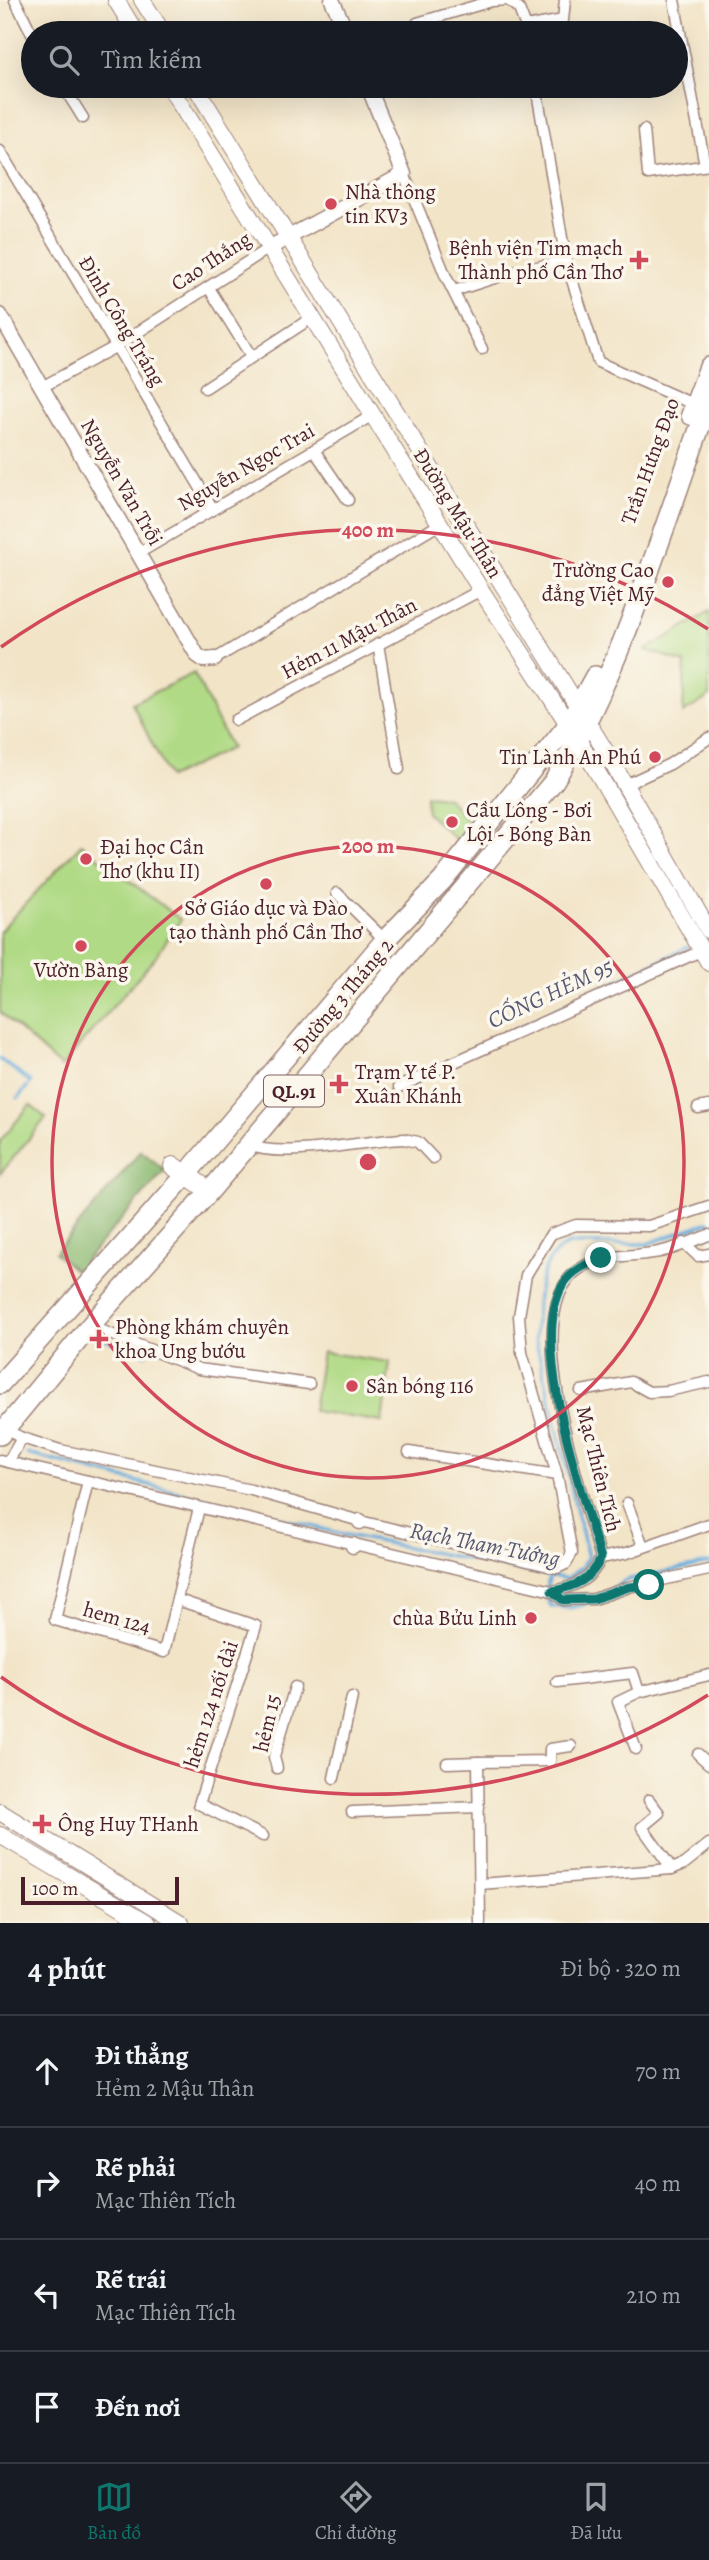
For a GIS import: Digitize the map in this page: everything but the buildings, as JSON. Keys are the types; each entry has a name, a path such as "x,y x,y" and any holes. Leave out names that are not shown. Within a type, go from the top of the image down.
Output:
{"highway":[{"name":"Trần Hưng Đạo","path":"578,725 702,404 709,367"},
{"name":"Đường 3 Tháng 2","path":"0,1384 179,1171 385,940 442,881 578,725"},
{"name":"Đường 3 Tháng 2","path":"9,1434 90,1326 210,1191 554,781 578,725"}],"main road":[{"path":"116,0 129,21"},
{"path":"142,0 155,21"},
{"name":"Đường Mậu Thân","path":"176,98 481,590 578,725 625,785 709,931"},
{"name":"Đường Mậu Thân","path":"202,98 434,470 707,954"},
{"path":"414,481 434,470"},
{"path":"179,1171 210,1191"},
{"path":"0,1812 181,1923"},
{"path":"0,1835 148,1923"}],"street":[{"path":"15,0 26,21"},
{"path":"332,0 342,21"},
{"path":"424,21 492,1 508,0 519,9 523,21"},
{"path":"559,21 563,20 565,0"},
{"path":"674,0 678,21"},
{"path":"644,130 649,174 707,165 688,70"},
{"path":"70,98 83,118"},
{"path":"373,98 454,291 482,349"},
{"path":"538,98 566,261 598,362 702,404"},
{"name":"Đinh Công Tráng","path":"0,152 213,509"},
{"name":"Cao Thắng","path":"42,387 115,347 269,248 404,174"},
{"path":"454,291 513,272 566,261"},
{"path":"209,288 251,356"},
{"name":"Nguyễn Văn Trỗi","path":"0,315 197,655 204,660 215,659"},
{"path":"205,388 313,317"},
{"name":"Nguyễn Ngọc Trai","path":"139,552 373,415"},
{"path":"314,450 348,500"},
{"path":"215,659 440,524"},
{"name":"Hẻm 11 Mậu Thân","path":"236,720 481,590"},
{"path":"378,644 399,769"},
{"path":"625,785 670,764 709,738"},
{"path":"337,893 385,940"},
{"path":"399,1087 707,954"},
{"path":"249,1145 258,1149 303,1149 404,1139 418,1142 433,1158"},
{"name":"Mạc Thiên Tích","path":"9,1434 60,1450 251,1490 360,1521 557,1568 566,1564 572,1553 557,1475 522,1353 519,1316 526,1275 538,1251 551,1234 576,1225 649,1226 709,1206"},
{"name":"Mạc Thiên Tích","path":"547,1590 583,1582 596,1569 601,1558 568,1439 550,1348 553,1310 569,1277 594,1261 656,1253 709,1235"},
{"path":"684,1243 698,1256 709,1254"},
{"path":"90,1326 199,1369 309,1384"},
{"path":"581,1391 631,1382 649,1392 668,1391 709,1382"},
{"path":"9,1434 4,1461 547,1590 563,1600 594,1599 629,1587 709,1570"},
{"path":"409,1452 557,1475"},
{"name":"hem 124","path":"88,1481 55,1620 164,1651 199,1508"},
{"path":"627,1503 643,1546"},
{"path":"353,1545 360,1521"},
{"path":"601,1558 709,1524"},
{"name":"hẻm 124 nối dài","path":"178,1600 256,1626 199,1804 263,1836"},
{"path":"557,1682 633,1673 639,1692"},
{"path":"636,1749 618,1702 639,1692 709,1675"},
{"name":"hẻm 15","path":"277,1768 274,1757 295,1687"},
{"path":"334,1778 352,1697"},
{"path":"447,1763 550,1761 550,1749 571,1746"},
{"path":"698,1755 709,1764"},
{"path":"478,1762 480,1923"},
{"path":"649,1800 659,1812 642,1827 672,1869"},
{"path":"352,1812 479,1807"},
{"path":"480,1884 672,1869 684,1864 709,1844"}],"green space":[{"path":"709,612 709,697 683,713 685,663 646,650"},
{"path":"194,673 231,748 169,778 132,703"},
{"name":"Cầu Lông - Bơi Lội - Bóng Bàn","path":"426,796 448,798 476,831 462,845 427,813"},
{"name":"Vườn Bàng","path":"81,844 181,920 153,960 61,1067 0,1012 0,931"},
{"path":"30,1105 46,1118 0,1174 0,1141"},
{"path":"141,1151 165,1170 76,1271 55,1253"},
{"name":"Sân bóng 116","path":"322,1352 390,1362 382,1422 313,1411"}],"waterway":[{"name":"CỐNG HẺM 95","path":"499,1037 688,947"},
{"path":"0,1059 31,1082 18,1098"},
{"name":"Rạch Tham Tướng","path":"28,1454 346,1535 567,1579 581,1568 588,1557 535,1338 537,1299 544,1272 558,1251 569,1244 647,1244 709,1222"},
{"path":"94,1336 147,1354"},
{"path":"614,1588 626,1580 709,1563"},
{"path":"549,1578 546,1595 551,1606 568,1608 586,1604"}],"place":[{"name":"Nhà thông tin KV3","path":"331,204"},
{"name":"Bệnh viện Tim mạch Thành phố Cần Thơ","path":"639,260"},
{"name":"Trường Cao đẳng Việt Mỹ","path":"668,582"},
{"name":"Tin Lành An Phú","path":"655,757"},
{"name":"Cầu Lông - Bơi Lội - Bóng Bàn","path":"452,822"},
{"name":"Đại học Cần Thơ (khu II)","path":"86,859"},
{"name":"Sở Giáo dục và Đào tạo thành phố Cần Thơ","path":"266,884"},
{"name":"Vườn Bàng","path":"81,946"},
{"name":"Trạm Y tế P. Xuân Khánh","path":"339,1084"},
{"name":"Phòng khám chuyên khoa Ung bướu","path":"99,1339"},
{"name":"Sân bóng 116","path":"352,1386"},
{"name":"chùa Bửu Linh","path":"531,1618"},
{"name":"Ông Huy THanh","path":"42,1824"}],"route":[{"path":"601,1258 579,1269 563,1284 553,1310 550,1348 568,1439 601,1558 596,1569 583,1582 552,1591 563,1600 594,1599 629,1587 649,1585"}]}
